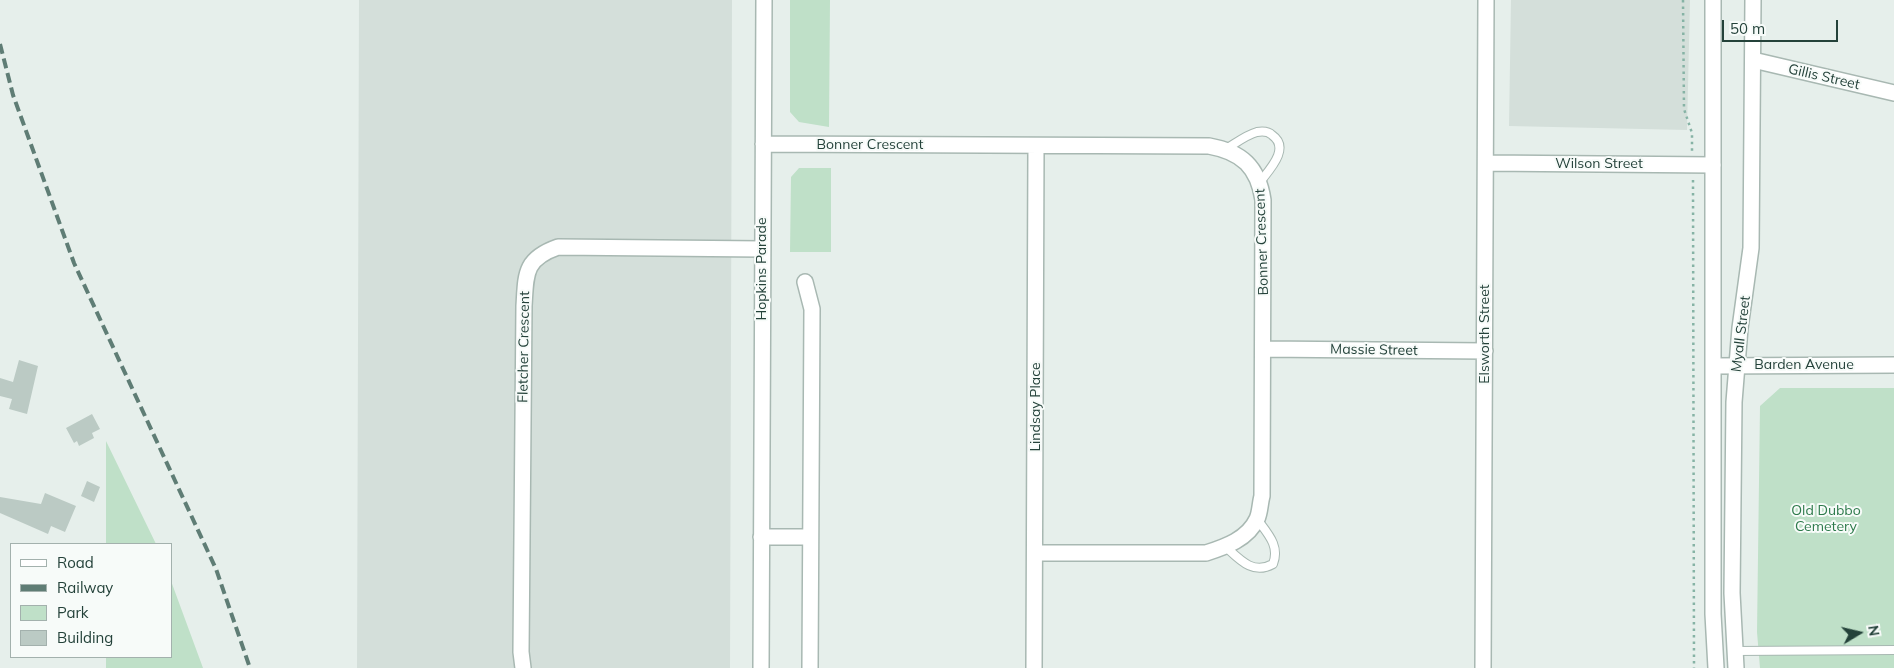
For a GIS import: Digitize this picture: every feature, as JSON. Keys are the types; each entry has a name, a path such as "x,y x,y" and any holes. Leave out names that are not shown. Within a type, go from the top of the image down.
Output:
{"street":[{"name":"Hopkins Parade","path":"761,668 764,0"},
{"name":"Elsworth Street","path":"1483,668 1486,0"},
{"name":"Myall Street","path":"1713,0 1713,614 1716,668"},
{"name":"Myall Street","path":"1736,668 1732,584 1736,365 1751,248 1753,0"},
{"name":"Gillis Street","path":"1753,60 1894,93"},
{"name":"Bonner Crescent","path":"763,144 1209,146 1226,149 1251,168 1260,182 1263,200 1264,349 1262,496 1257,519 1243,536 1226,547 1206,553 1177,555 1036,553"},
{"name":"Lindsay Place","path":"1034,668 1036,553 1036,146"},
{"name":"Wilson Street","path":"1486,163 1713,165"},
{"name":"Fletcher Crescent","path":"523,668 521,652 524,306 530,264 541,253 558,247 762,249"},
{"path":"805,282 812,309 810,668"},
{"name":"Massie Street","path":"1264,349 1485,351"},
{"name":"Barden Avenue","path":"1714,366 1894,365"},
{"path":"761,538 810,537"}],"lane":[{"path":"1226,149 1258,132 1267,131 1275,136 1279,145 1279,154 1260,182"},
{"path":"1226,547 1246,565 1255,569 1265,568 1273,564 1276,556 1275,545 1257,519"},
{"path":"1734,651 1894,650"}],"path":[{"path":"1683,0 1684,109 1692,133 1694,668"}],"shaded area":[{"path":"359,0 732,0 730,668 357,668"},
{"path":"1511,0 1690,0 1687,130 1509,126"}],"green space":[{"path":"790,0 830,0 829,127 799,122 790,112"},
{"path":"799,168 831,168 831,252 790,252 791,177"},
{"name":"Old Dubbo Cemetery","path":"1780,388 1894,388 1894,668 1760,668 1757,632 1760,406"},
{"path":"106,441 156,543 106,543"},
{"path":"172,584 203,668 106,668 106,658 172,658"}],"building":[{"path":"19,360 38,366 27,414 9,409 12,399 0,396 0,378 13,382"},
{"path":"92,414 100,429 92,433 94,438 79,446 77,441 74,443 66,428"},
{"path":"87,481 100,487 94,502 81,496"},
{"path":"45,493 76,506 65,532 51,526 48,534 0,513 0,497 41,504"}],"railway":[{"path":"0,44 13,95 74,263 216,569 250,668"}]}
